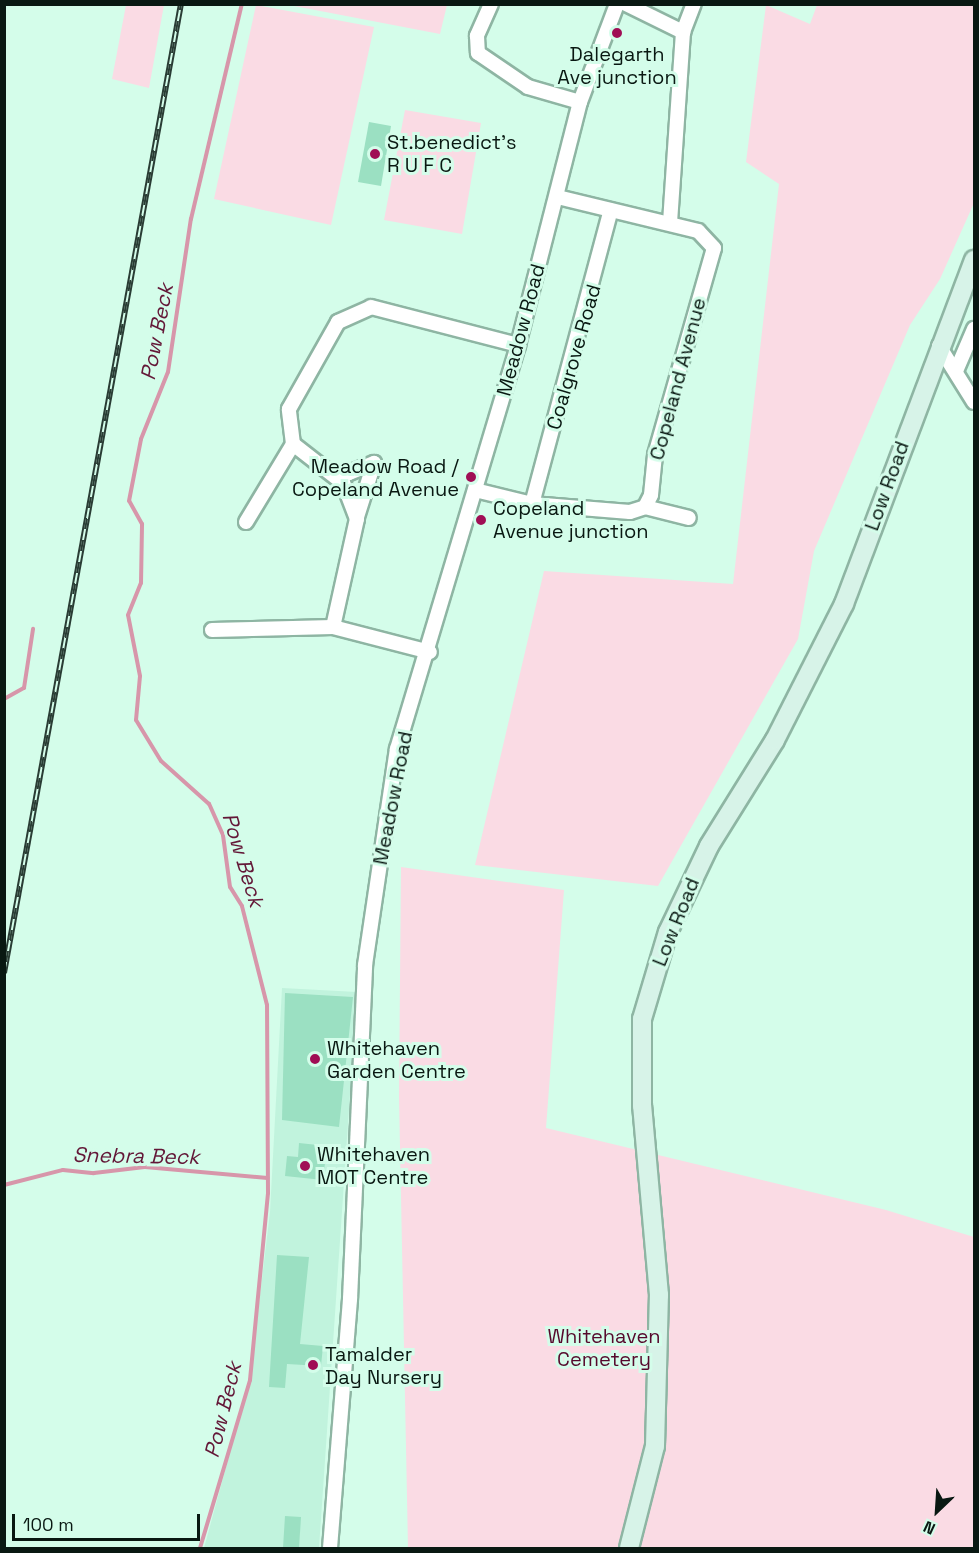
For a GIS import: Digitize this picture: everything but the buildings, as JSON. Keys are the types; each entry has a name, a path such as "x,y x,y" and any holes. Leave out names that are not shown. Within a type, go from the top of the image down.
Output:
{"main road":[{"name":"Low Road","path":"629,1548 655,1446 659,1295 642,1106 642,1019 668,932 709,846 775,740 844,604 939,345 975,260"}],"street":[{"path":"491,4 477,36 478,53 528,87 580,102"},
{"name":"Meadow Road","path":"330,1548 350,1299 364,965 398,749 430,652 518,345 580,102 617,4"},
{"path":"626,4 683,32"},
{"path":"670,223 683,32 694,4"},
{"name":"Copeland Avenue","path":"557,197 698,231 714,248 645,507"},
{"name":"Coalgrove Road","path":"532,504 611,210"},
{"path":"246,522 293,444 289,409 338,322 360,307 518,345"},
{"path":"956,371 975,329"},
{"path":"939,345 975,402"},
{"path":"293,444 331,472 350,494 357,519"},
{"path":"331,472 350,473 374,463 357,519 333,627"},
{"path":"476,490 532,504 630,512 645,507 689,518"},
{"path":"212,630 333,627 430,652"}],"shaded area":[{"path":"282,988 357,992 319,1548 204,1548 250,1379 270,1212"}],"green space":[{"path":"126,5 164,5 149,88 112,79"},
{"path":"256,5 374,27 331,225 214,199"},
{"path":"289,5 447,5 440,34"},
{"path":"766,5 810,24 817,5 974,5 974,203 940,279 910,325 814,551 798,639 658,886 475,865 544,571 733,584 779,184 746,162"},
{"path":"405,110 481,123 462,234 384,220"},
{"name":"Whitehaven Cemetery","path":"401,867 564,890 546,1128 886,1210 974,1237 974,1548 408,1548 399,1097"}],"waterway":[{"name":"Pow Beck","path":"200,1548 250,1380 268,1193 267,1005 242,906 230,887 223,835 209,804 161,761 136,720 140,676 128,615 141,583 142,524 129,501 141,439 168,372 191,219 242,4"},
{"path":"4,699 24,688 33,629"},
{"name":"Snebra Beck","path":"4,1185 63,1170 94,1173 145,1167 268,1178"}],"railway":[{"path":"4,973 181,4"}],"place":[{"name":"Dalegarth Ave junction","path":"617,33"},
{"name":"St.benedict's R U F C","path":"375,154"},
{"name":"Meadow Road / Copeland Avenue","path":"471,477"},
{"name":"Copeland Avenue junction","path":"481,520"},
{"name":"Whitehaven Garden Centre","path":"315,1059"},
{"name":"Whitehaven MOT Centre","path":"305,1166"},
{"name":"Tamalder Day Nursery","path":"313,1365"}]}
